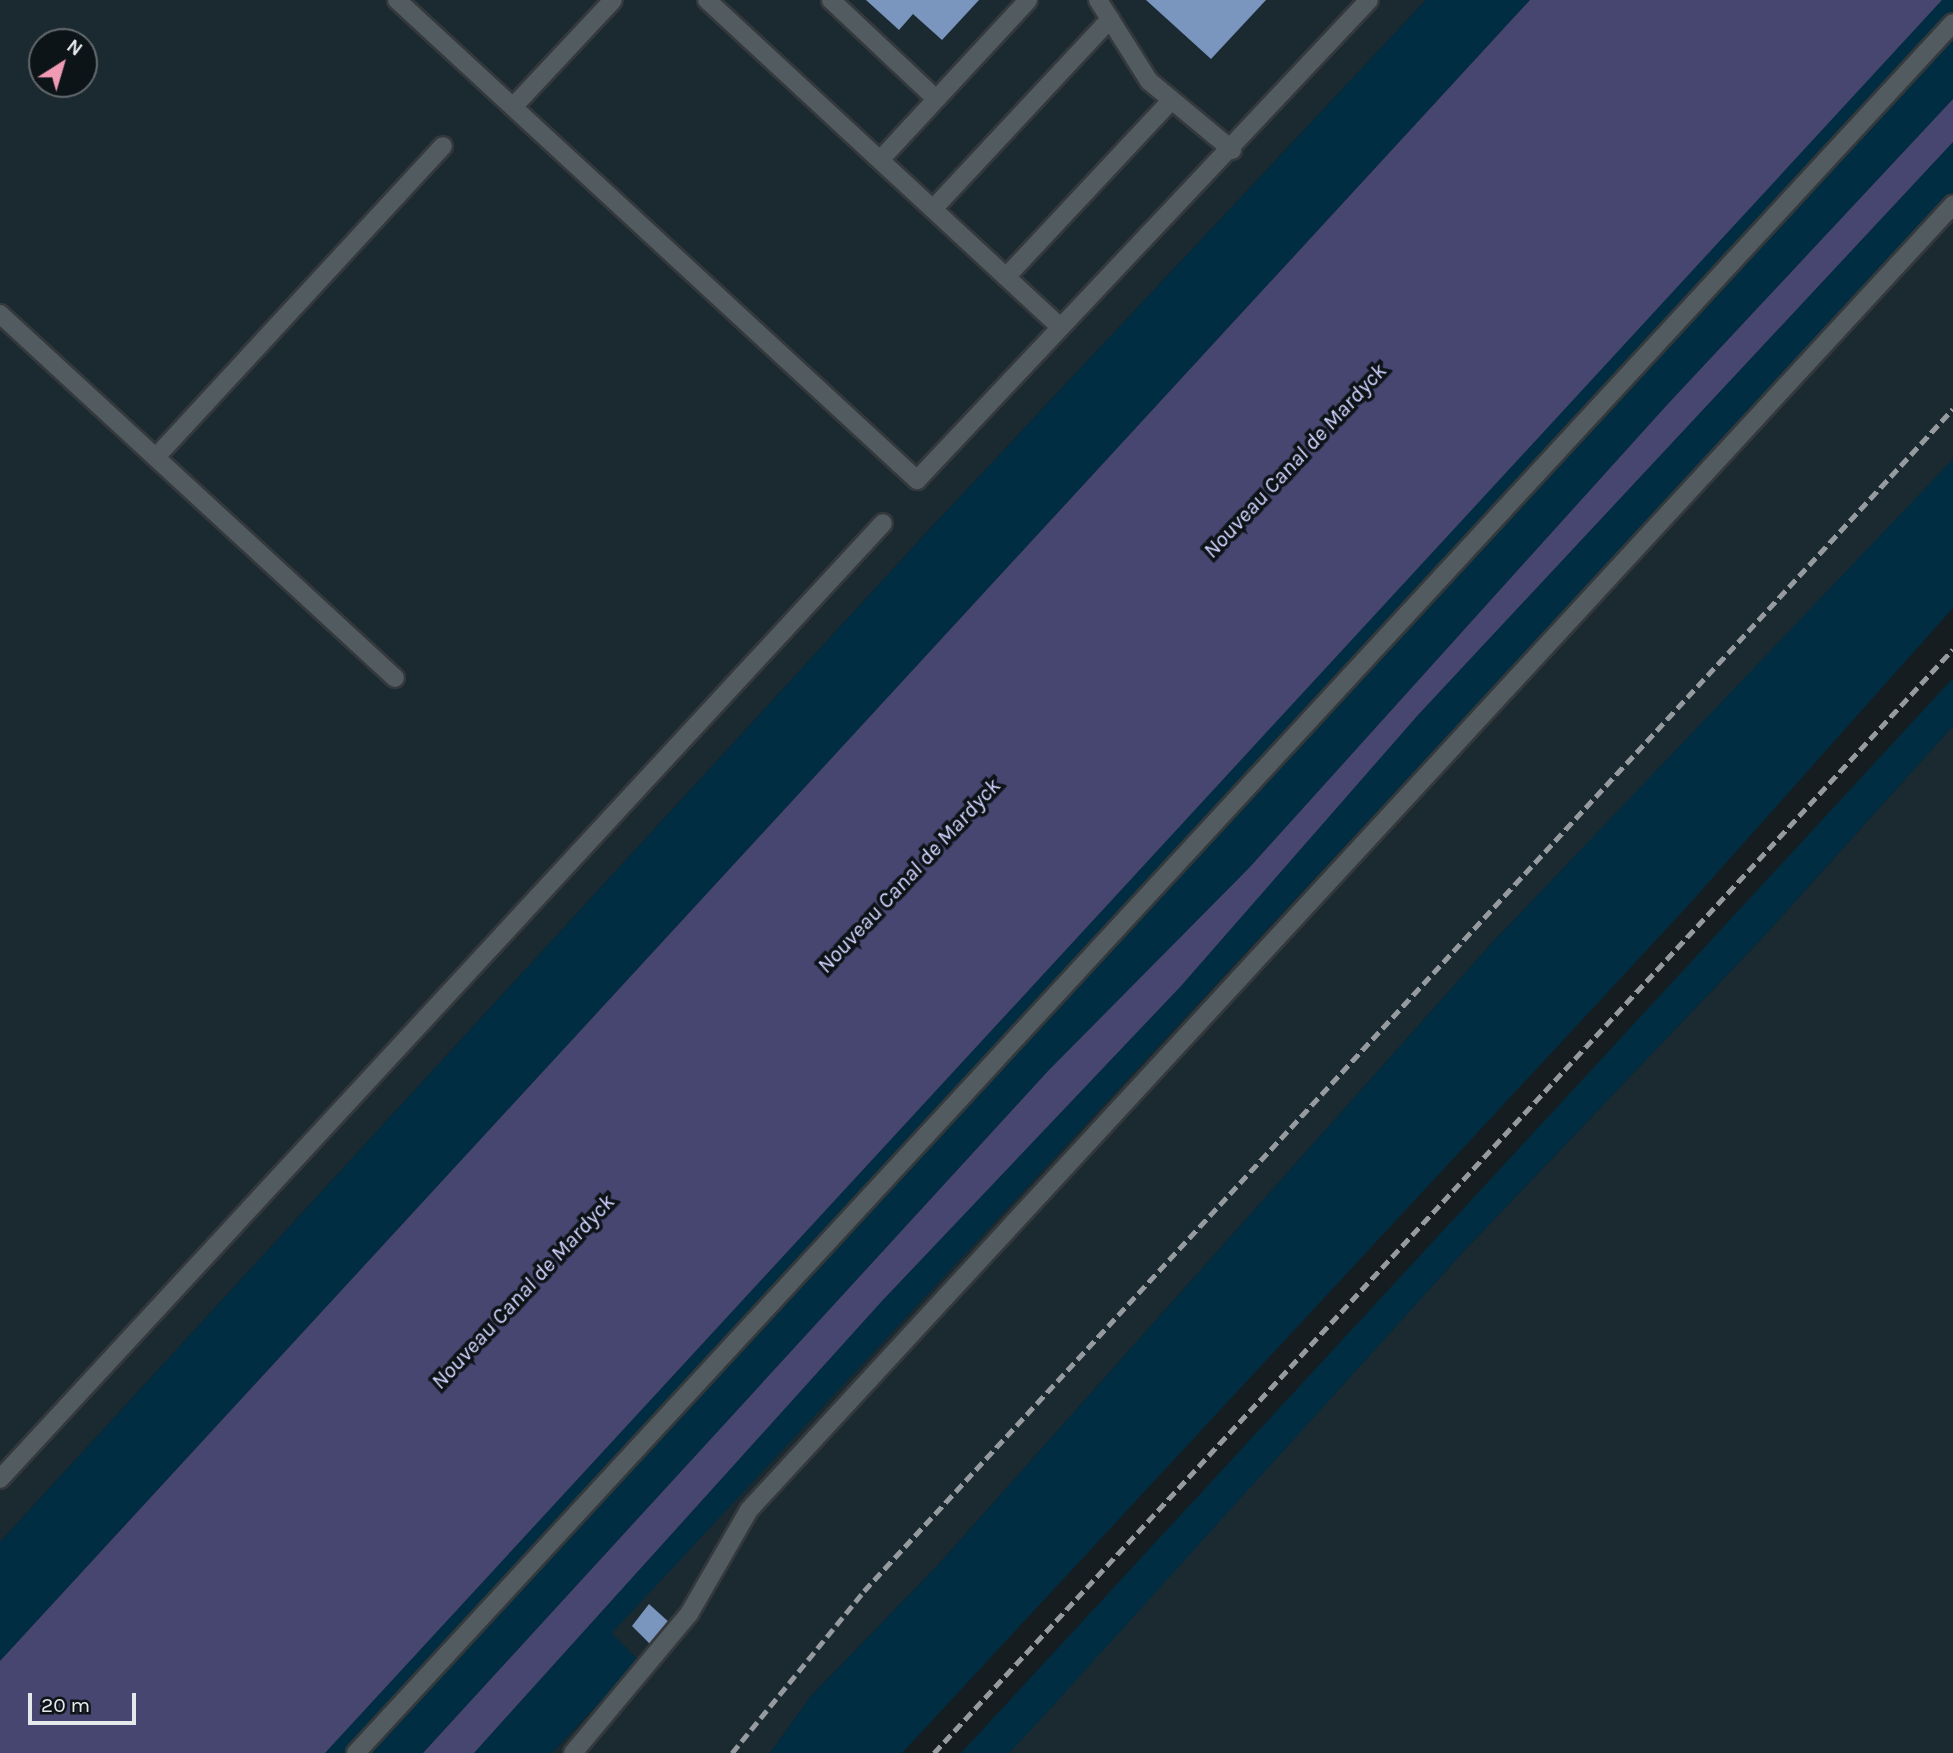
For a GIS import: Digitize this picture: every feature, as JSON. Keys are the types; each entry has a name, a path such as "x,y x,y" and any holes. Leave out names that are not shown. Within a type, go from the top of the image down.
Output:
{"lane":[{"path":"397,0 917,480 1059,326 1232,150 1369,0"},
{"path":"513,107 613,0"},
{"path":"707,0 1059,326"},
{"path":"831,0 936,99"},
{"path":"880,160 1028,0"},
{"path":"1098,0 1137,65 1170,102 1232,150"},
{"path":"933,209 1110,19"},
{"path":"356,1753 1953,23"},
{"path":"1006,277 1170,102"},
{"path":"156,457 443,146"},
{"path":"573,1753 682,1623 749,1510 1953,205"},
{"path":"0,314 395,678"},
{"path":"0,1479 883,523"}],"shaded area":[{"path":"0,0 1426,0 927,532 0,1542"},
{"path":"1426,0 1530,0 0,1661 0,1542 927,532"},
{"path":"1942,0 1953,0 1953,99 1666,406 1249,868 1048,1071 423,1753 325,1753"},
{"path":"1953,142 1953,193 612,1633 639,1661 552,1753 474,1753 882,1301 1181,986 1418,715"},
{"path":"1953,193 1953,459 1930,485 1491,944 937,1566 811,1696 770,1753 552,1753 639,1661 611,1633"},
{"path":"1953,459 1953,608 1683,911 902,1753 770,1753 811,1696 937,1566 1491,944"},
{"path":"1953,678 1953,726 1765,935 1464,1251 1009,1753 961,1753"},
{"path":"1953,726 1953,1753 1009,1753 1464,1251 1765,935"}],"water":[{"name":"Nouveau Canal de Mardyck","path":"1530,0 1942,0 325,1753 0,1753 0,1661"},
{"path":"1953,99 1953,142 1418,715 1181,986 882,1301 474,1753 423,1753 1048,1071 1249,868 1666,406"}],"building":[{"path":"866,0 979,0 942,40 913,14 899,30"},
{"path":"1146,0 1266,0 1211,59"},
{"path":"649,1604 671,1624 651,1645 632,1626"}],"railway":[{"path":"732,1753 864,1591 1953,409"},
{"path":"934,1753 1953,649"}]}
